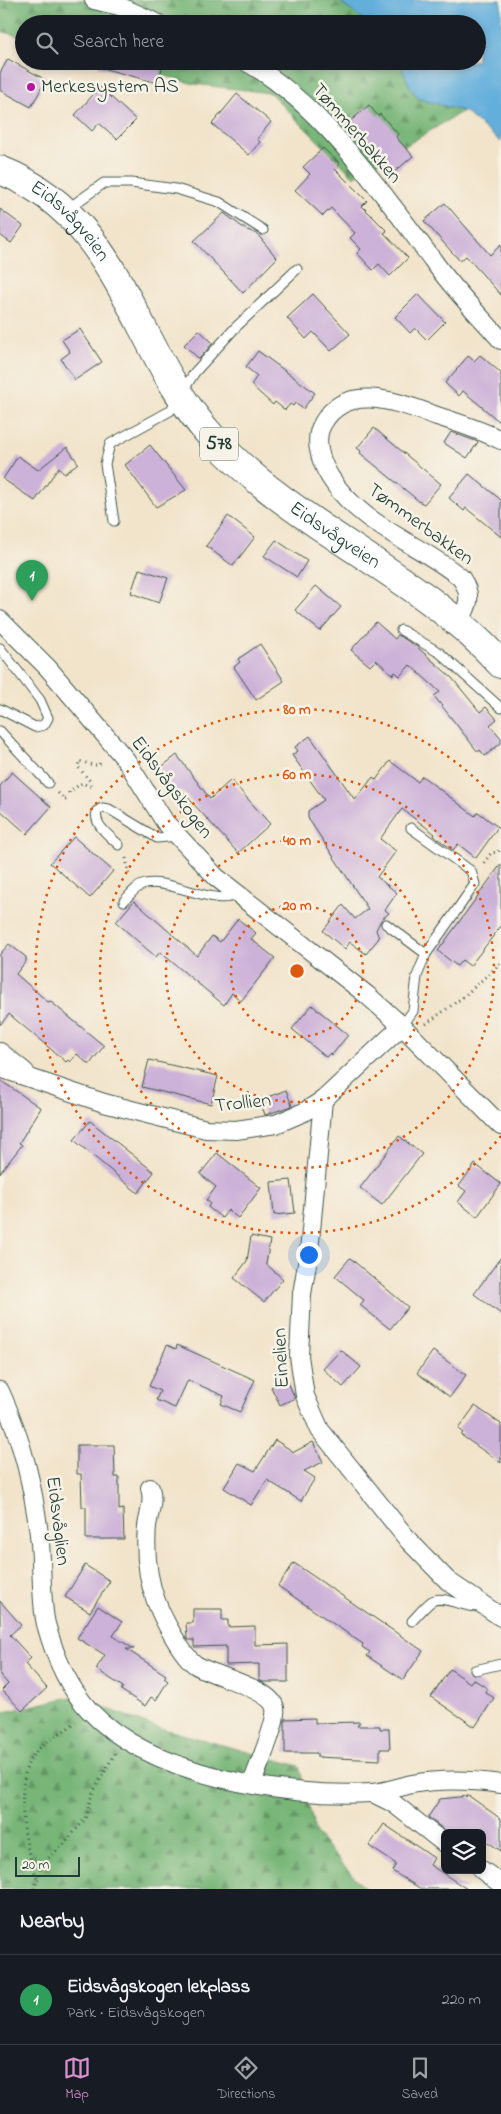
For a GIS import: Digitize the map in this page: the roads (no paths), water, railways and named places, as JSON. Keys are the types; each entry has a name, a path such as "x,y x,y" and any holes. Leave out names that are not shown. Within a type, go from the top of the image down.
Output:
{"main road":[{"name":"Eidsvågveien","path":"0,170 32,185 66,210 98,248 112,269 179,396 212,437 254,477 458,623 501,664"}],"street":[{"path":"94,0 120,6 140,15"},
{"name":"Tømmerbakken","path":"260,70 272,77 310,109 365,174 432,260 501,340"},
{"name":"Tømmerbakken","path":"458,623 469,603 467,588 461,578 365,515 345,496 330,478 323,463 319,451 319,432 321,424 335,408 362,398 379,398 463,424 501,440"},
{"name":"Eidsvågskogen","path":"0,620 48,668 126,760 165,822 216,877 367,995 402,1026 501,1126"},
{"name":"Trollien","path":"0,1068 104,1103 213,1130 236,1130 276,1124 304,1112 323,1100 402,1026"},
{"name":"Trollien","path":"0,1052 31,1077"},
{"name":"Einelien","path":"323,1100 309,1252 302,1294 299,1356 305,1396 320,1430 409,1541 440,1574 501,1617"},
{"name":"Eidsvåglien","path":"0,1391 23,1446 30,1474 40,1542 46,1623 65,1674 79,1698 90,1711 124,1737 155,1755 187,1768 228,1780 289,1791 373,1793 433,1782 479,1781 501,1784"},
{"path":"150,1488 152,1500 148,1526 148,1573 156,1601 166,1621 183,1650 196,1665 262,1694 275,1707 273,1722 252,1784"},
{"path":"373,1793 409,1815 441,1841"},
{"path":"486,1873 501,1884"}],"lane":[{"path":"66,210 104,183 139,183 176,189 219,202 263,230"},
{"path":"114,521 104,464 110,444 170,411 202,363 297,270"},
{"path":"401,630 440,653 501,708"},
{"path":"0,648 40,700 48,718 44,725 35,727 0,709"},
{"path":"0,731 48,783"},
{"path":"120,846 98,824 97,811 109,809 157,838 177,836"},
{"path":"402,1026 413,1011 417,976 426,954 475,884 471,871 411,828"},
{"path":"127,898 137,887 153,883 224,898 237,894"},
{"path":"386,924 426,954"},
{"name":"Einelien","path":"412,1621 431,1602 440,1598 468,1607 483,1606"},
{"path":"475,1670 501,1664"}],"water":[{"path":"337,0 501,0 501,142 465,112 419,99 410,87 403,70 486,70 486,15 357,15"}],"place":[{"name":"Merkesystem AS","path":"31,87"},
{"name":"Eidsvågskogen lekplass","path":"32,601"}]}
